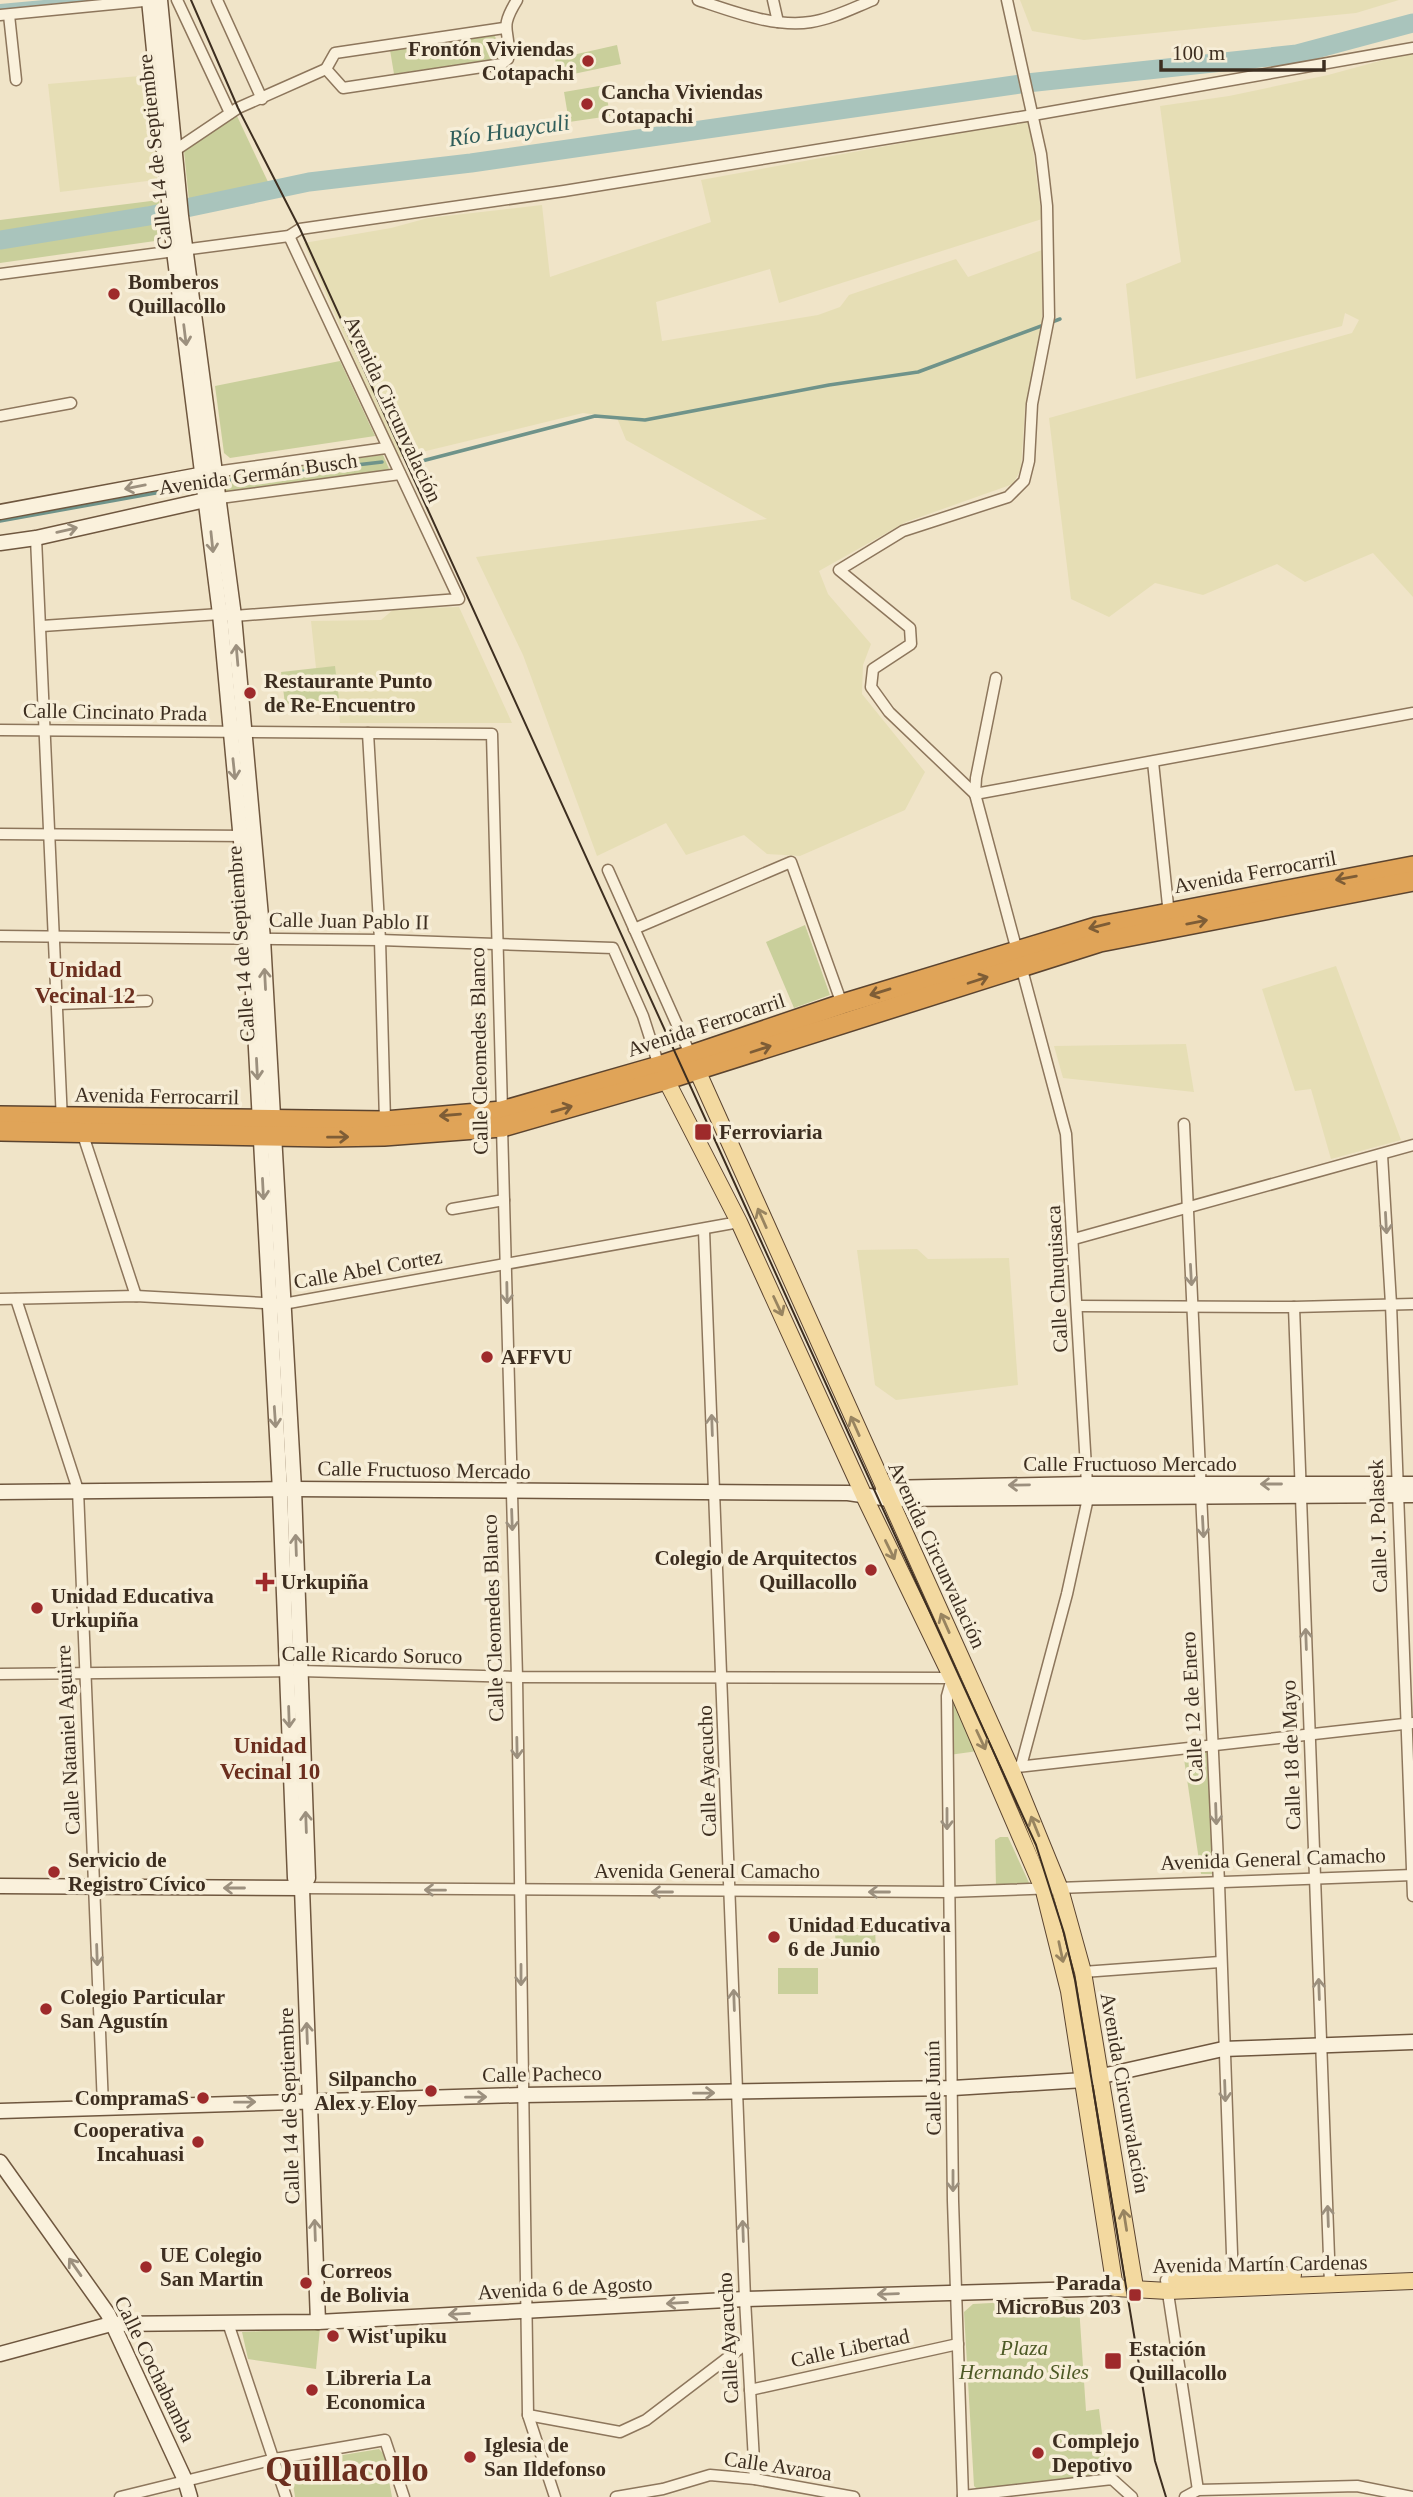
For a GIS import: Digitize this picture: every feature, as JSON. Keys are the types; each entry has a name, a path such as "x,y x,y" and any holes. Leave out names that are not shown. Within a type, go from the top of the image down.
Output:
{"highway":[{"name":"Avenida Ferrocarril","path":"1169,919 1413,866"},
{"name":"Avenida Ferrocarril","path":"693,1062 1018,959 1096,927 1169,919 1413,881"},
{"name":"Avenida Ferrocarril","path":"0,1116 71,1124 267,1129 384,1136 502,1119 662,1073 842,1004 1018,959"},
{"name":"Avenida Ferrocarril","path":"267,1129 385,1121 502,1119"},
{"name":"Avenida Ferrocarril","path":"0,1131 71,1124"}],"main road":[{"name":"Calle 14 de Septiembre","path":"153,0 180,250 227,615 256,938 287,1490 294,1672 295,1878 302,1888 318,2322"},
{"name":"Avenida Germán Busch","path":"0,512 209,473"},
{"name":"Avenida Germán Busch","path":"0,542 36,538 214,498"},
{"name":"Avenida Circunvalación","path":"693,1062 870,1493 952,1678 1052,1890 1115,2288"},
{"name":"Avenida Circunvalación","path":"662,1073 739,1222 870,1493 1016,1767 1052,1890 1083,1972 1135,2287"},
{"name":"Calle Fructuoso Mercado","path":"1396,1490 1413,1484"},
{"name":"Calle Fructuoso Mercado","path":"0,1492 287,1490 870,1493 1396,1490 1413,1495"},
{"name":"Avenida General Camacho","path":"0,1886 302,1888"},
{"name":"Calle Pacheco","path":"0,2111 522,2095 953,2088 1084,2080 1223,2049 1413,2042"},
{"name":"Calle Cochabamba","path":"0,2162 108,2314 186,2480 190,2497"},
{"name":"Avenida Martín Cardenas","path":"1135,2287 1330,2279 1413,2271"},
{"name":"Avenida Martín Cardenas","path":"1330,2279 1413,2281"},
{"name":"Avenida 6 de Agosto","path":"0,2354 111,2324 229,2326 745,2300 1135,2287"}],"street":[{"path":"16,80 4,15 153,0"},
{"path":"177,0 230,113"},
{"path":"217,0 261,99"},
{"path":"326,69 343,88 502,64 508,59 510,48 504,28 517,0"},
{"path":"698,0 778,22 814,22 871,0"},
{"path":"773,0 778,22"},
{"path":"975,794 889,712 871,687 873,668 911,644 910,628 839,570 903,531 1008,497 1024,481 1030,461 1032,404 1049,317 1047,206 1041,154 1007,0"},
{"path":"171,149 230,113 326,69 335,53 504,28"},
{"path":"0,274 289,236 300,229 564,191 1033,115 1413,48"},
{"name":"Avenida Circunvalación","path":"227,615 459,599 289,236"},
{"path":"0,415 71,403"},
{"name":"Avenida Germán Busch","path":"209,473 386,448"},
{"name":"Avenida Germán Busch","path":"214,498 400,474"},
{"path":"36,538 57,1004 71,1124 136,1296"},
{"path":"42,626 227,615"},
{"path":"975,794 996,678"},
{"path":"975,794 1413,713"},
{"name":"Calle Cincinato Prada","path":"0,730 492,734"},
{"path":"368,733 380,940 385,1121"},
{"name":"Calle Cleomedes Blanco","path":"492,734 517,1677 528,2415 555,2497"},
{"path":"1153,762 1169,919"},
{"name":"Calle Chuquisaca","path":"975,794 1066,1134 1087,1491 1067,1594 1016,1767"},
{"path":"0,834 247,836"},
{"path":"634,929 791,862 842,1004"},
{"name":"Avenida Circunvalación","path":"608,870 693,1062"},
{"name":"Calle Juan Pablo II","path":"0,936 380,940 612,948"},
{"name":"Avenida Circunvalación","path":"612,948 643,1016 662,1073"},
{"path":"57,1004 147,1001"},
{"name":"Calle 12 de Enero","path":"1184,1124 1214,1746 1233,2283"},
{"path":"1074,1239 1413,1145"},
{"name":"Calle J. Polasek","path":"1382,1154 1409,1724 1413,1896"},
{"path":"452,1209 504,1200"},
{"name":"Calle Abel Cortez","path":"0,1299 136,1296 275,1304 739,1222"},
{"name":"Calle Ayacucho","path":"704,1230 745,2300 755,2479"},
{"name":"Calle Nataniel Aguirre","path":"16,1299 78,1490 103,2106"},
{"path":"1078,1306 1294,1307 1413,1304"},
{"name":"Calle 18 de Mayo","path":"1294,1307 1330,2279"},
{"name":"Calle Ricardo Soruco","path":"0,1674 294,1672 517,1677 952,1678"},
{"name":"Calle Junín","path":"952,1678 947,1696 947,1892 963,2497"},
{"path":"1016,1767 1409,1724"},
{"name":"Avenida General Camacho","path":"302,1888 947,1892 1413,1875"},
{"path":"1083,1972 1220,1962"},
{"path":"1167,2286 1198,2490"},
{"path":"229,2326 286,2497"},
{"path":"528,2415 620,2432 646,2420 747,2343"},
{"name":"Calle Libertad","path":"750,2390 958,2344"},
{"path":"120,2497 275,2459 386,2441 404,2497"},
{"name":"Calle Avaroa","path":"616,2497 665,2493 710,2475 755,2479 854,2497"},
{"path":"963,2497 1112,2479 1132,2497"},
{"path":"1185,2497 1198,2490 1357,2486 1413,2497"}],"shaded area":[{"path":"1020,0 1399,0 1356,13 1084,40 1032,31"},
{"path":"1413,52 1413,597 1373,553 1305,582 1277,564 1203,595 1155,583 1109,617 1071,599 1049,418 1352,333 1359,320 1345,313 1342,326 1136,379 1126,284 1181,262 1160,106 1229,96 1328,75"},
{"path":"151,75 163,179 60,192 48,84"},
{"path":"1029,120 1042,219 779,303 770,269 656,302 662,341 818,315 840,307 849,295 956,259 968,277 1042,250 1042,326 1025,408 1021,469 1013,484 906,522 819,571 828,594 871,644 863,665 862,694 925,772 905,810 800,856 767,854 744,835 686,855 666,823 597,856 523,655 476,557 767,519 626,440 617,418 583,413 397,458 304,243 391,228 428,218 542,205 550,277 711,222 701,180"},
{"path":"459,607 512,723 340,723 335,667 316,668 311,621 381,620 394,609"},
{"path":"1336,966 1401,1140 1331,1159 1311,1089 1295,1091 1262,989"},
{"path":"1186,1044 1194,1092 1063,1078 1054,1046"},
{"path":"917,1249 928,1259 1009,1258 1018,1385 896,1400 875,1385 857,1250"}],"green space":[{"path":"494,35 503,50 497,59 394,74 390,50"},
{"name":"Frontón Viviendas Cotapachi","path":"617,45 621,64 559,77 555,59"},
{"name":"Cancha Viviendas Cotapachi","path":"605,85 610,116 569,122 564,92"},
{"path":"237,116 269,184 189,201 184,151"},
{"path":"159,200 162,240 0,263 0,220"},
{"path":"340,361 375,436 230,458 224,453 215,386"},
{"path":"383,455 390,471 224,492 222,476"},
{"path":"335,666 339,699 285,704 281,672"},
{"path":"805,925 830,995 794,1008 766,942"},
{"path":"951,1700 954,1703 978,1751 949,1755"},
{"path":"1208,1750 1215,1870 1212,1874 1201,1874 1183,1752"},
{"path":"1008,1837 1030,1885 996,1887 995,1840"},
{"path":"875,1927 876,1953 836,1954 835,1929"},
{"path":"778,1968 818,1968 818,1994 778,1994"},
{"name":"Plaza Hernando Siles","path":"1067,2299 1079,2306 1086,2411 1099,2409 1107,2473 978,2490 974,2486 964,2312 973,2304"},
{"path":"320,2328 316,2369 248,2359 242,2332"},
{"path":"379,2449 384,2454 392,2497 295,2497 291,2470 295,2463"}],"waterway":[{"path":"0,9 99,0"},
{"name":"Río Huayculi","path":"0,240 148,216 309,182 471,163 1027,83 1297,54 1413,23"},
{"path":"422,461 595,416 645,420 829,385 918,372 1060,319"},
{"path":"227,480 382,462"},
{"path":"0,521 200,485"}],"tram line":[{"path":"191,0 238,108 300,229 1036,1845 1064,1933 1075,1980 1155,2461 1166,2497"}],"place":[{"name":"Frontón Viviendas Cotapachi","path":"588,61"},
{"name":"Cancha Viviendas Cotapachi","path":"587,104"},
{"name":"Bomberos Quillacollo","path":"114,294"},
{"name":"Restaurante Punto de Re-Encuentro","path":"250,693"},
{"name":"Ferroviaria","path":"703,1132"},
{"name":"AFFVU","path":"487,1357"},
{"name":"Colegio de Arquitectos Quillacollo","path":"871,1570"},
{"name":"Urkupiña","path":"265,1582"},
{"name":"Unidad Educativa Urkupiña","path":"37,1608"},
{"name":"Servicio de Registro Cívico","path":"54,1872"},
{"name":"Unidad Educativa 6 de Junio","path":"774,1937"},
{"name":"Colegio Particular San Agustín","path":"46,2009"},
{"name":"Silpancho Alex y Eloy","path":"431,2091"},
{"name":"CompramaS","path":"203,2098"},
{"name":"Cooperativa Incahuasi","path":"198,2142"},
{"name":"UE Colegio San Martin","path":"146,2267"},
{"name":"Correos de Bolivia","path":"306,2283"},
{"name":"Parada MicroBus 203","path":"1135,2295"},
{"name":"Wist'upiku","path":"333,2336"},
{"name":"Estación Quillacollo","path":"1113,2361"},
{"name":"Libreria La Economica","path":"312,2390"},
{"name":"Complejo Depotivo","path":"1038,2453"},
{"name":"Iglesia de San Ildefonso","path":"470,2457"}],"district":[{"name":"Unidad Vecinal 12","path":"85,982"},
{"name":"Unidad Vecinal 10","path":"270,1758"},
{"name":"Quillacollo","path":"347,2469"}]}
